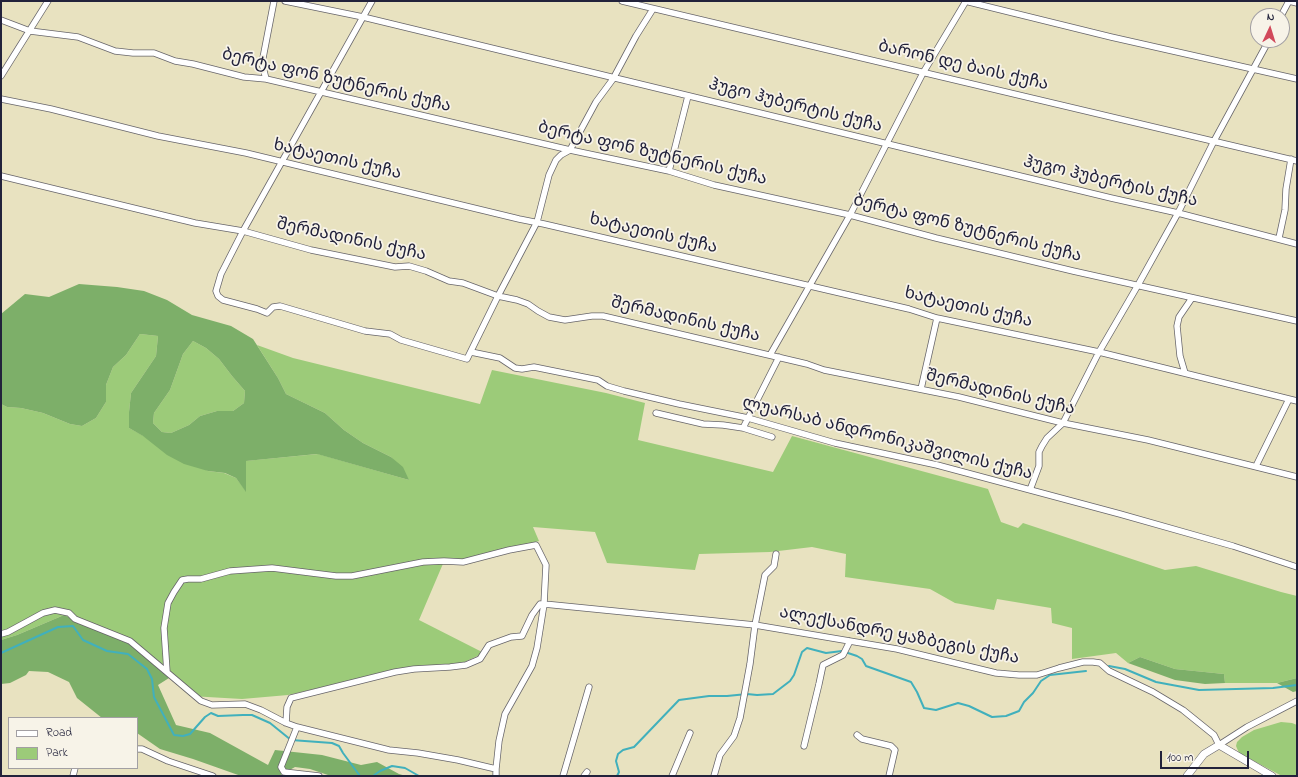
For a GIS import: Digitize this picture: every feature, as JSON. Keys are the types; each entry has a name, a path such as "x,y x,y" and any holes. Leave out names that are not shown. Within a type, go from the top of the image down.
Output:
{"street":[{"path":"1,76 48,1"},
{"path":"266,79 262,63 274,1"},
{"name":"ჰუგო ჰუბერტის ქუჩა","path":"285,1 363,17 1178,213 1279,238 1297,244"},
{"path":"372,1 243,231 221,274 216,291 218,296 223,300 267,313 274,306 280,306 365,331 390,334 401,340 467,359 537,222 549,175 556,160 570,150 596,102 613,78 653,9"},
{"name":"ბარონ დე ბაის ქუჩა","path":"622,1 1294,160"},
{"path":"770,355 850,215 924,73 965,1 1111,37 1297,79"},
{"path":"1289,1 1297,3"},
{"name":"ბერტა ფონ ზუტნერის ქუჩა","path":"1,20 30,30 78,37 115,51 154,53 175,61 244,77 266,79 570,150 669,171 714,185 850,215 925,235 1192,298 1297,321"},
{"path":"1030,490 1039,466 1039,452 1042,446 1047,438 1063,423 1099,352 1178,213 1214,141 1265,48"},
{"path":"669,171 688,96"},
{"name":"ხატაეთის ქუჩა","path":"1,99 51,108 158,136 205,144 282,162 909,309 937,318 1099,352 1297,401"},
{"path":"1279,238 1285,210 1286,188 1290,169 1294,160"},
{"name":"შერმადინის ქუჩა","path":"1,176 195,223 243,231 311,250 395,267 409,266 426,271 449,281 463,283 498,296 523,302 549,317 566,320 603,316 779,357 824,370 959,397 1063,423 1148,440 1297,477"},
{"path":"1185,373 1180,356 1178,326 1179,317 1192,298"},
{"path":"921,389 937,318"},
{"name":"ლუარსაბ ანდრონიკაშვილის ქუჩა","path":"471,352 500,358 515,368 522,369 534,367 572,374 598,380 607,386 728,415 748,418 835,443 937,465 1120,514 1232,546 1297,567"},
{"path":"743,428 779,357"},
{"path":"1256,466 1289,399"},
{"path":"656,413 703,424 743,428 772,437"},
{"path":"167,672 164,628 168,603 182,580 201,579 230,571 272,568 336,576 352,576 423,562 463,562 509,550 536,545 546,565 544,604 537,648 532,666 505,714 496,776"},
{"path":"714,776 720,755 734,736 740,718 764,580 766,575 774,566 776,554"},
{"path":"286,723 287,707 292,698 395,672 414,669 450,668 466,665 480,659 489,646 511,637 522,636 532,615 540,604 544,604"},
{"name":"ალექსანდრე ყაზბეგის ქუჩა","path":"544,604 755,625 849,643 897,649 996,672 1019,675 1037,675 1083,662 1100,663 1109,671 1153,692 1184,710 1214,735 1219,745"},
{"path":"1,634 8,632 43,613 55,610 69,613 76,619 130,641 201,701 212,705 245,704 297,727 389,750 458,760 496,769"},
{"path":"804,746 823,665 843,655 849,643"},
{"path":"563,776 589,687"},
{"path":"1187,776 1204,754 1247,727 1297,701"},
{"path":"297,727 280,767 284,772 319,776"},
{"path":"672,776 690,733"},
{"path":"857,735 862,740 891,746 895,750 889,776"},
{"path":"1219,745 1272,776"},
{"path":"138,749 142,749 213,776"}],"green space":[{"path":"79,284 144,291 167,300 192,315 231,326 253,339 278,378 286,394 325,413 344,430 363,443 391,457 403,467 409,480 317,454 246,461 246,492 236,478 225,473 208,471 184,464 167,455 143,436 129,428 131,393 156,356 158,336 140,334 126,355 113,367 106,385 106,402 96,418 82,426 70,424 43,413 21,408 7,407 1,404 1,314 25,294 49,297","holes":["193,341 206,348 219,359 245,391 244,403 233,411 217,411 200,416 189,425 171,433 162,432 153,423 154,413 170,390 183,354"]},
{"path":"140,334 158,336 156,356 131,393 129,428 208,471 224,473 236,478 246,491 245,461 318,454 409,480 391,457 363,443 344,430 325,413 286,394 278,378 257,345 293,358 480,404 492,370 606,393 645,403 638,440 773,472 792,436 988,489 1001,522 1018,528 1023,523 1165,570 1196,566 1297,596 1297,678 1277,683 1225,683 1224,674 1175,669 1140,657 1128,663 1116,653 1072,659 1072,628 1052,623 1051,608 997,599 994,610 955,603 930,589 845,577 846,554 812,547 770,552 699,554 695,570 607,563 595,532 533,527 539,541 468,559 445,559 419,620 484,653 458,665 403,669 288,695 242,699 190,696 134,646 64,615 17,635 1,640 1,404 7,407 21,408 43,413 70,424 82,426 96,418 106,402 106,385 113,367 126,355"},
{"path":"193,341 206,348 219,359 245,391 244,403 233,411 217,411 200,416 189,425 171,433 162,432 153,423 154,413 170,390 183,354"},
{"path":"64,615 134,646 169,678 158,685 176,725 210,733 268,765 275,750 322,755 361,765 377,762 399,774 406,776 331,776 310,769 295,767 279,776 241,776 160,749 138,734 138,717 101,717 77,698 69,682 48,672 29,671 26,675 10,683 1,684 1,640 17,635"},
{"path":"1140,657 1175,669 1224,674 1225,683 1205,684 1175,680 1128,663"},
{"path":"1297,678 1297,691 1293,692 1277,683"},
{"path":"1281,722 1297,725 1297,776 1282,776 1239,753 1236,746 1237,742 1242,737 1254,730"}],"waterway":[{"path":"1,653 58,627 73,626 83,640 107,651 128,654 147,669 152,679 154,697 174,735 183,736 190,734 205,717 211,713 218,716 252,715 270,723 291,740 332,743 339,746 360,776"},
{"path":"617,776 619,772 616,761 618,754 623,750 634,747 679,700 709,696 773,694 790,681 794,675 802,652 807,648 826,653 842,651 862,659 866,666 911,682 924,708 936,710 958,703 969,706 992,717 1006,716 1019,711 1024,702 1033,693 1041,681 1050,675 1086,671"},
{"path":"1109,666 1125,669 1156,682 1199,690 1273,688 1297,685"},
{"path":"373,776 392,766 405,768 419,776"}]}
